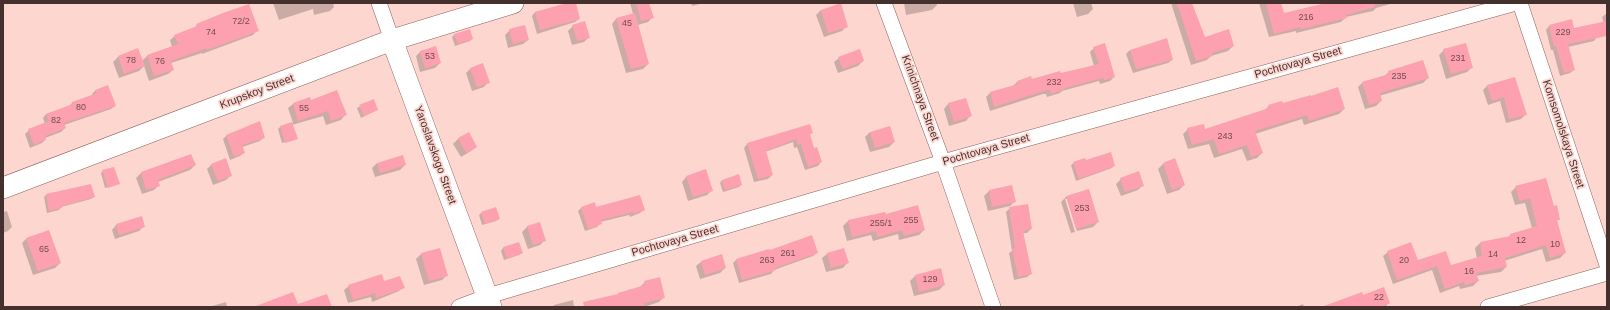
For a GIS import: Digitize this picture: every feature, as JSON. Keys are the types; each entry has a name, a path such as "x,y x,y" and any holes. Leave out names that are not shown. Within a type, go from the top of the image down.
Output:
{"street":[{"name":"Yaroslavskogo Street","path":"379,3 490,302"},
{"name":"Krupskoy Street","path":"3,188 392,40 513,3"},
{"name":"Krinichnaya Street","path":"884,3 943,162 994,307"},
{"name":"Pochtovaya Street","path":"458,307 490,302 943,162 1516,3"},
{"name":"Komsomolskaya Street","path":"1520,3 1607,265"},
{"path":"1488,307 1607,273"}],"building":[{"path":"567,3 576,3 580,19 540,30 535,12"},
{"path":"636,3 649,3 654,18 641,21"},
{"path":"841,3 848,27 828,33 821,10"},
{"path":"1177,3 1192,3 1205,37 1229,29 1234,46 1212,53 1213,56 1196,61"},
{"path":"1266,3 1281,3 1284,13 1326,3 1375,3 1375,7 1346,15 1347,18 1301,29 1300,27 1274,34"},
{"path":"249,4 259,31 207,50 207,48 171,61 174,70 154,76 147,55 178,44 174,35 197,26 196,24"},
{"path":"635,13 649,64 631,69 616,18"},
{"path":"1572,19 1574,28 1607,21 1607,36 1568,44 1575,70 1564,73 1556,46 1554,47 1549,25"},
{"path":"585,21 590,38 577,41 572,25"},
{"path":"525,25 529,40 513,44 509,29"},
{"path":"470,29 473,39 458,44 454,34"},
{"path":"1167,38 1173,60 1136,69 1130,50"},
{"path":"1105,43 1115,77 1104,80 1103,78 1065,88 1051,94 1050,90 1047,90 994,107 990,92 1018,84 1017,81 1031,76 1032,79 1060,71 1061,73 1099,64 1093,47"},
{"path":"1466,43 1473,68 1451,74 1443,49"},
{"path":"436,46 441,63 425,68 420,51"},
{"path":"138,48 145,66 124,74 118,56"},
{"path":"860,49 864,61 843,69 838,57"},
{"path":"1423,60 1429,78 1380,93 1382,101 1369,105 1362,82 1389,74 1388,71"},
{"path":"483,63 490,83 477,87 470,68"},
{"path":"1515,77 1527,115 1509,119 1504,97 1492,101 1487,85"},
{"path":"108,85 116,106 64,123 66,128 45,136 46,140 34,145 28,129 49,121 46,114 97,93 95,90"},
{"path":"1338,87 1345,109 1309,121 1307,115 1255,131 1263,153 1251,157 1247,145 1219,154 1214,139 1192,145 1187,128 1204,124 1205,129 1269,108 1268,105 1311,96"},
{"path":"337,90 347,115 331,121 328,111 298,121 293,103 310,97 311,100"},
{"path":"966,98 972,116 954,122 948,103"},
{"path":"374,99 378,110 364,116 359,105"},
{"path":"260,121 265,138 242,145 245,153 234,157 226,135"},
{"path":"292,122 298,139 285,143 280,126"},
{"path":"810,124 813,133 810,134 814,148 817,147 822,162 808,167 801,144 798,145 796,139 766,151 773,175 758,179 747,143"},
{"path":"890,126 895,142 875,148 870,132"},
{"path":"469,132 477,147 466,153 458,138"},
{"path":"1111,152 1115,166 1079,179 1073,162 1085,158 1086,160"},
{"path":"191,154 196,165 158,180 160,186 146,190 141,172"},
{"path":"403,155 406,165 380,173 377,163"},
{"path":"226,158 232,176 218,181 211,164"},
{"path":"1175,158 1185,185 1172,190 1163,163"},
{"path":"114,167 120,184 108,188 102,170"},
{"path":"706,169 713,191 693,197 686,176"},
{"path":"1139,171 1144,186 1125,192 1120,178"},
{"path":"739,174 742,185 725,190 722,180"},
{"path":"1546,178 1554,206 1557,205 1560,220 1557,220 1566,253 1550,258 1546,245 1505,258 1507,267 1476,273 1479,281 1465,285 1464,282 1445,289 1437,266 1397,280 1387,251 1411,242 1418,260 1446,251 1451,265 1482,256 1480,242 1511,236 1510,234 1537,226 1530,198 1520,201 1515,186"},
{"path":"91,184 95,197 49,211 46,194"},
{"path":"1012,185 1016,202 992,207 989,190"},
{"path":"1089,189 1099,222 1076,229 1066,196"},
{"path":"640,195 645,210 633,214 633,212 601,220 602,224 588,229 581,207 595,202 596,207"},
{"path":"1028,204 1032,229 1023,231 1032,274 1018,277 1012,249 1015,248 1009,207"},
{"path":"918,205 925,230 904,236 902,230 877,237 876,231 852,237 848,220 885,212 886,214"},
{"path":"496,207 500,219 485,224 481,212"},
{"path":"142,216 145,227 119,235 116,224"},
{"path":"540,222 546,241 533,245 527,226"},
{"path":"49,230 61,263 38,271 26,238"},
{"path":"812,235 818,253 775,268 776,270 742,280 736,259 769,249 770,250"},
{"path":"519,242 523,253 507,259 503,247"},
{"path":"440,248 448,276 429,281 421,253"},
{"path":"844,248 849,263 831,268 827,253"},
{"path":"722,254 726,268 705,275 701,261"},
{"path":"941,268 945,285 919,292 915,275"},
{"path":"382,274 384,281 400,276 405,288 376,298 375,293 353,300 348,285"},
{"path":"660,277 665,298 644,303 645,307 584,307 583,302 618,294 645,285 644,281"},
{"path":"1384,287 1390,303 1380,307 1324,307 1362,292 1363,295"},
{"path":"293,292 298,304 327,294 332,307 256,307"}]}
